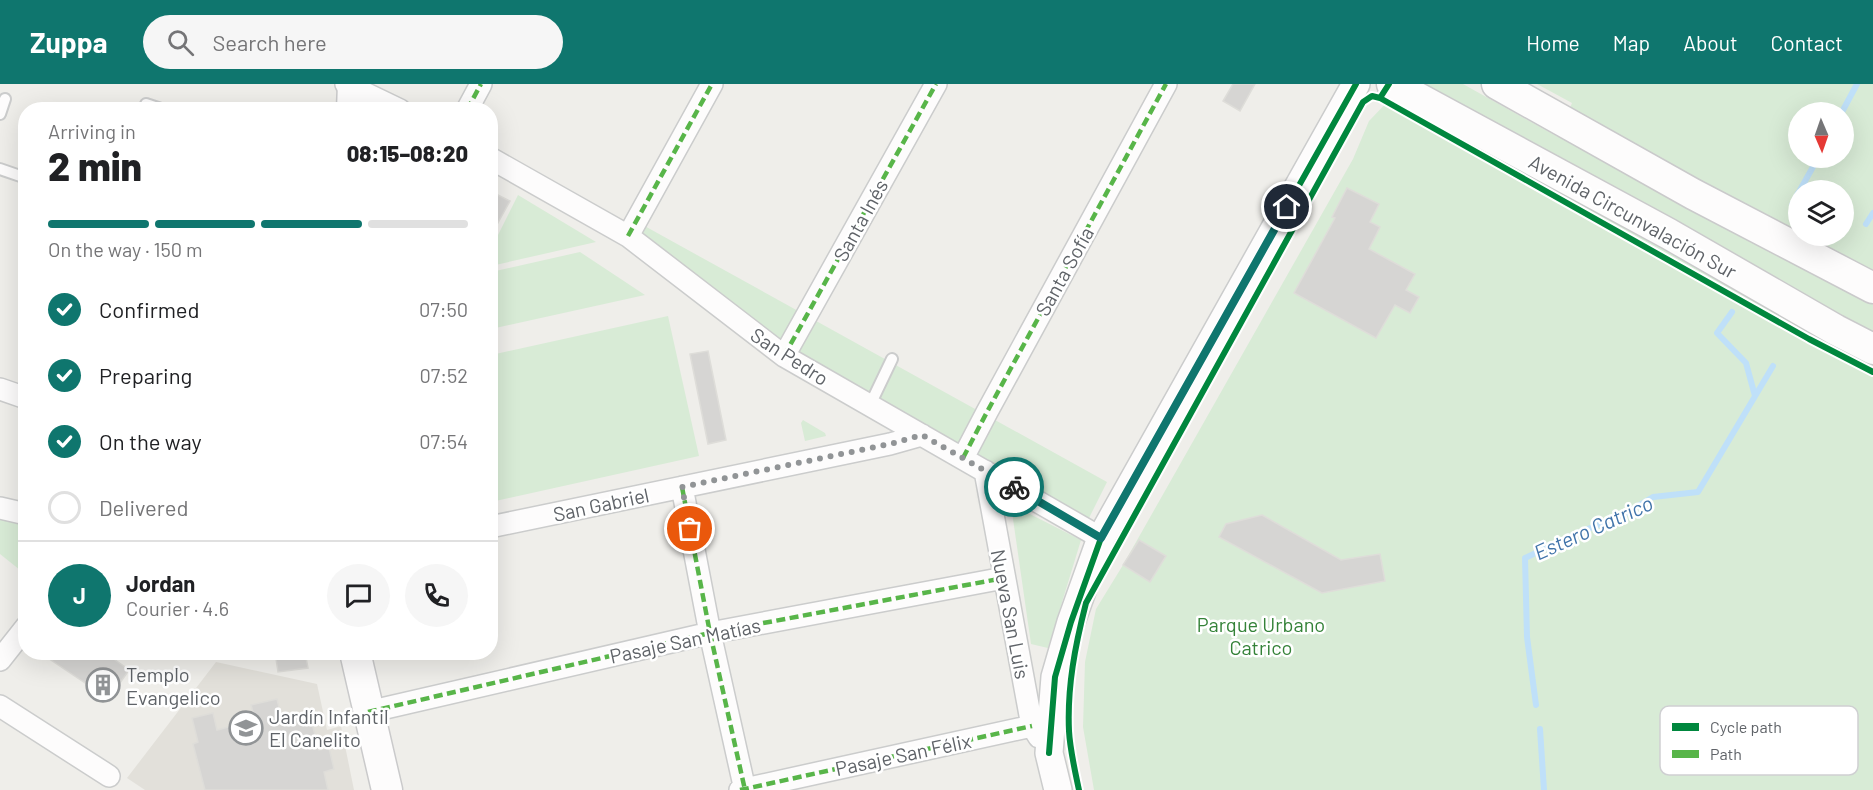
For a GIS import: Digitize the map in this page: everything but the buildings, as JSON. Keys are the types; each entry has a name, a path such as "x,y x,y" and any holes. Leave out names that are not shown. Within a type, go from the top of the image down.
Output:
{"main road":[{"name":"Avenida Circunvalación Sur","path":"1392,84 1669,234 1873,349"},
{"path":"1497,84 1693,194 1873,288"},
{"path":"1669,234 1693,194"},
{"path":"358,660 387,790"}],"street":[{"path":"472,102 482,84"},
{"path":"628,236 712,84"},
{"name":"Santa Inés","path":"784,356 936,84"},
{"name":"Santa Sofía","path":"963,458 1166,84"},
{"name":"Nueva San Luis","path":"1058,790 1049,753 1055,677 1071,622 1101,538 1356,84"},
{"path":"351,91 379,102"},
{"name":"San Pedro","path":"498,163 628,236 784,356 1101,538"},
{"path":"0,389 18,395"},
{"name":"San Gabriel","path":"498,525 890,444 922,435"},
{"name":"Nueva San Luis","path":"985,471 1032,726 1049,753"},
{"path":"682,487 743,790"},
{"path":"0,508 18,512"},
{"name":"Pasaje San Matías","path":"368,712 710,633 1004,578"},
{"path":"0,660 18,637"},
{"path":"0,706 109,776"},
{"name":"Pasaje San Félix","path":"743,790 1032,726"}],"lane":[{"path":"0,114 5,99"},
{"path":"0,169 18,175"},
{"path":"870,405 892,359"}],"shaded area":[{"name":"Jardín Infantil El Canelito","path":"216,662 317,684 327,730 341,726 354,790 145,790 127,778"}],"green space":[{"name":"Parque Urbano Catrico","path":"1424,84 1463,84 1558,137 1572,103 1537,84 1873,84 1873,790 1094,790 1083,727 1085,662 1096,609 1353,159 1369,121 1392,97 1551,155"},
{"path":"518,195 596,242 498,264 498,235"},
{"path":"641,224 1107,482 1089,518 934,434 762,331 639,231"},
{"path":"580,252 645,295 498,327 498,270"},
{"path":"668,316 699,456 498,500 498,353"},
{"path":"803,420 825,433 826,436 805,441 801,423"},
{"path":"1018,508 1081,540 1048,648 1031,644 1012,512"},
{"path":"0,517 18,522 18,568 0,554"}],"waterway":[{"path":"1847,102 1857,84"},
{"path":"1806,180 1812,168"},
{"name":"Estero Catrico","path":"1866,224 1873,213"},
{"path":"1732,312 1717,333 1746,363 1755,396"},
{"name":"Estero Catrico","path":"1536,705 1527,637 1525,558 1621,516 1653,497 1698,492 1773,366"},
{"name":"Estero Catrico","path":"1540,729 1544,790"}],"marked path":[{"path":"471,102 481,84"},
{"path":"628,236 712,84"},
{"path":"784,356 936,84"},
{"path":"963,458 1166,84"},
{"path":"682,487 710,633 745,790"},
{"path":"368,712 710,633 1004,578"},
{"path":"740,790 1032,726"}],"cycle path":[{"path":"1049,753 1055,677 1071,622 1101,538 1356,84"},
{"path":"1079,790 1070,738 1069,698 1075,651 1086,603 1363,102 1372,96 1380,98 1389,84"},
{"path":"1380,98 1809,339 1873,372"}],"way so far":[{"path":"690,529 682,487 890,444 922,435 1014,487"}],"place":[{"name":"Templo Evangelico","path":"103,685"},
{"name":"Jardín Infantil El Canelito","path":"246,728"}],"route":[{"path":"1014,487 1101,538 1287,207"}]}
